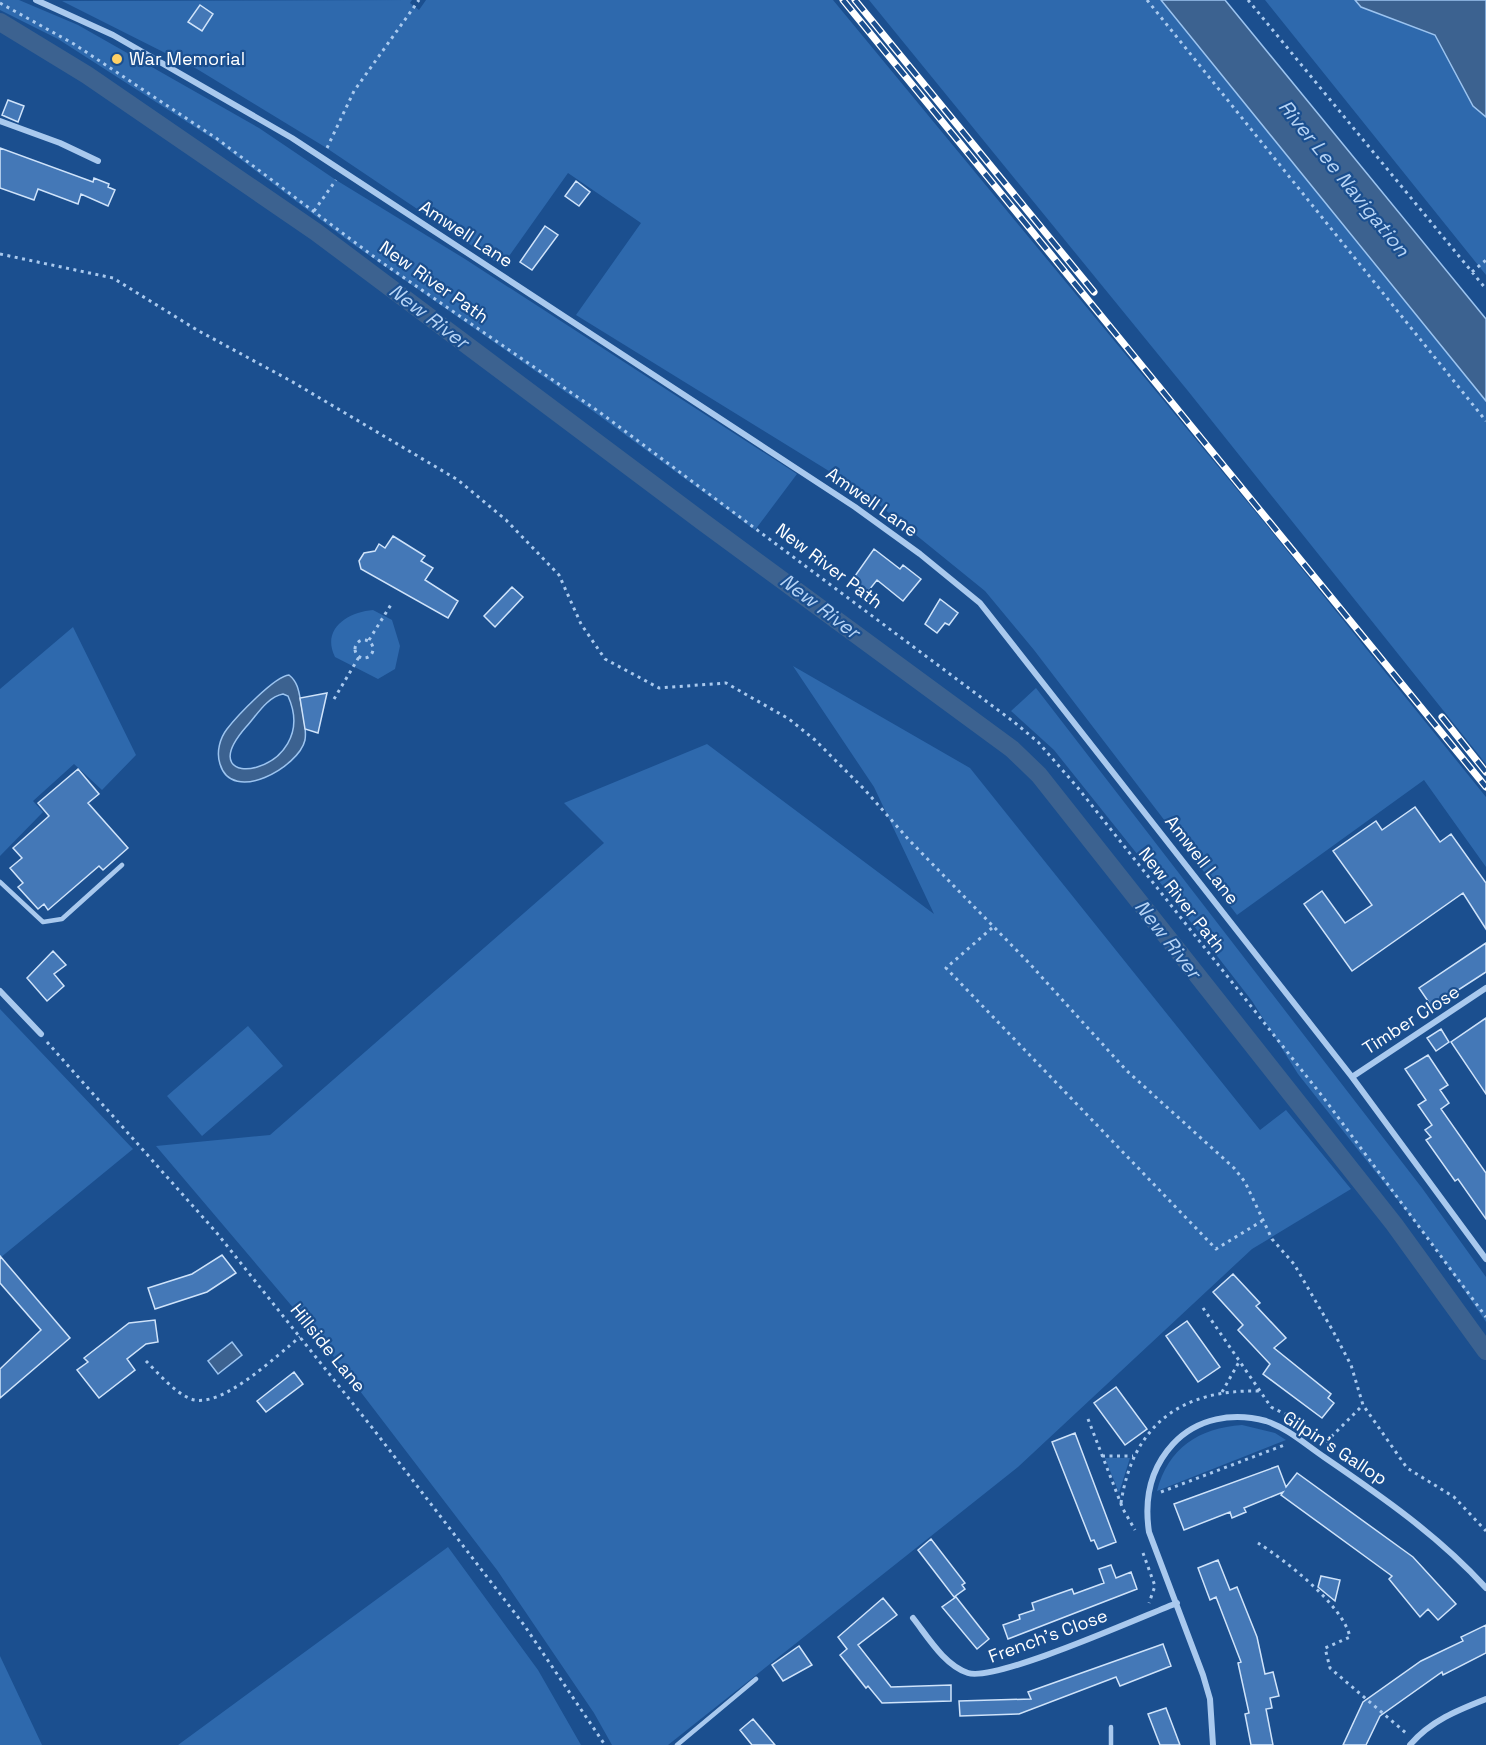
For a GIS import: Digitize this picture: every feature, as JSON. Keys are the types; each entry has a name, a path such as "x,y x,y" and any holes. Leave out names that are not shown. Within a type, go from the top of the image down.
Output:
{"street":[{"name":"Amwell Lane","path":"36,0 47,2 113,35 322,157 855,507 920,554 980,603 1352,1077 1486,1259"},
{"path":"0,121 60,143 98,161"},
{"name":"Timber Close","path":"1352,1077 1486,988"},
{"path":"0,992 41,1035"},
{"name":"Gilpin's Gallop","path":"1213,1745 1210,1699 1177,1603 1149,1532 1147,1498 1156,1467 1165,1453 1197,1425 1214,1419 1246,1418 1279,1426 1378,1494 1429,1534 1486,1588"},
{"name":"French's Close","path":"913,1618 946,1660 967,1673 986,1675 1025,1663 1177,1603"},
{"path":"1412,1742 1450,1713 1486,1699"}],"lane":[{"path":"0,882 43,922 63,919 122,866"},
{"path":"677,1745 756,1679"},
{"path":"1111,1727 1111,1745"}],"path":[{"path":"322,157 354,91 419,0"},
{"path":"1147,0 1486,422"},
{"path":"1248,0 1486,289"},
{"name":"New River Path","path":"0,3 74,44 216,138 381,262 664,459 1038,741 1078,788 1323,1097 1486,1317"},
{"path":"314,211 336,180"},
{"path":"0,254 64,265 113,278 197,330 291,381 458,480 506,519 559,575 581,624 606,659 659,688 726,683 789,719 814,740 865,790 992,928 1029,963 1126,1070 1234,1168 1245,1182 1272,1239 1294,1264 1333,1331 1351,1365 1362,1405 1407,1468 1454,1497 1486,1531"},
{"path":"1472,272 1486,260"},
{"path":"369,641 392,603"},
{"path":"359,641 369,641 372,644 372,654 364,659 355,654 355,644 359,641"},
{"path":"334,699 359,657"},
{"path":"992,928 946,968 1216,1249 1262,1221"},
{"name":"Hillside Lane","path":"41,1035 216,1232 300,1337 524,1625 605,1745"},
{"path":"1203,1308 1271,1407 1297,1420 1326,1441"},
{"path":"146,1361 180,1393 202,1401 228,1393 300,1337"},
{"path":"1222,1392 1239,1362"},
{"path":"1317,1452 1362,1405"},
{"path":"1088,1419 1123,1509 1137,1536"},
{"path":"1147,1498 1299,1439"},
{"path":"1102,1456 1133,1456"},
{"path":"1258,1543 1272,1552 1335,1608 1348,1627 1350,1637 1325,1648 1330,1668 1412,1742"},
{"path":"1140,1544 1155,1586 1149,1600 1153,1612"}],"shaded area":[{"path":"0,0 19,0 78,25 259,128 336,180 465,259 797,474 755,530 590,409 350,242 215,140 58,39 0,10"},
{"path":"412,0 410,3 419,10 426,0 833,0 1268,527 1486,797 1486,867 1424,780 1237,915 1034,650 985,591 863,492 576,315 641,223 568,173 502,266 325,147 197,69 62,1"},
{"path":"869,0 1161,0 1486,401 1486,764 1188,391"},
{"path":"1265,0 1355,0 1361,7 1435,35 1473,105 1486,117 1486,275"},
{"path":"373,610 392,620 400,646 395,669 378,679 335,657 332,647 334,630 339,624 355,614"},
{"path":"73,627 136,755 102,790 74,764 33,801 43,812 0,856 0,689"},
{"path":"793,666 970,768 1260,1130 1286,1110 1351,1189 1252,1249 1018,1467 668,1745 612,1745 594,1713 497,1570 324,1344 156,1146 270,1135 604,843 564,803 707,744 934,914 874,787"},
{"path":"1036,688 1422,1188 1486,1277 1486,1322 1431,1242 1298,1074 1252,1001 1166,890 1054,750 1011,711"},
{"path":"0,1009 133,1149 0,1258"},
{"path":"248,1026 283,1066 202,1136 167,1096"},
{"path":"1242,1425 1275,1433 1286,1440 1157,1491 1169,1463 1188,1443 1212,1431"},
{"path":"1105,1458 1130,1458 1119,1493"},
{"path":"448,1547 538,1670 581,1745 178,1745"},
{"path":"0,1656 42,1745 0,1745"}],"water":[{"name":"River Lee Navigation","path":"1161,0 1225,0 1486,319 1486,401"},
{"path":"1355,0 1486,0 1486,117 1473,106 1435,35 1361,7"},
{"path":"289,675 298,688 306,731 300,750 279,770 251,782 237,781 227,776 219,759 219,745 222,737 247,706 283,677","holes":["283,694 288,696 294,723 288,744 274,759 257,767 242,769 232,763 232,749 258,712 277,696"]},
{"path":"232,1342 242,1355 218,1374 208,1361"}],"building":[{"path":"200,5 213,14 202,31 188,22"},
{"path":"8,100 24,106 18,122 2,115"},
{"path":"0,148 93,182 94,178 109,184 108,187 115,190 108,206 81,194 78,204 38,189 34,200 0,188"},
{"path":"576,181 590,192 579,206 565,196"},
{"path":"545,226 558,235 532,270 520,262"},
{"path":"393,536 425,556 421,561 433,568 425,580 458,601 448,618 361,569 359,561 364,553 375,551 379,544 385,548"},
{"path":"874,549 900,569 903,565 921,579 903,601 877,580 865,595 850,583"},
{"path":"512,587 523,597 495,627 484,616"},
{"path":"940,599 958,613 949,625 945,623 937,633 925,624"},
{"path":"327,693 318,733 305,729 300,698"},
{"path":"78,769 99,794 88,803 128,848 103,870 99,866 48,910 44,904 38,909 18,887 23,883 10,868 22,858 13,848 49,816 38,803"},
{"path":"1415,807 1440,842 1451,834 1486,883 1486,929 1463,893 1352,971 1304,904 1322,891 1345,923 1372,905 1333,851 1376,821 1382,830"},
{"path":"1486,943 1486,972 1432,1007 1419,988"},
{"path":"53,951 66,965 54,974 64,986 47,1001 27,978"},
{"path":"1486,1018 1486,1094 1451,1042"},
{"path":"1441,1029 1449,1042 1436,1051 1427,1038"},
{"path":"1428,1055 1448,1085 1440,1090 1449,1103 1441,1109 1486,1173 1486,1219 1458,1179 1455,1181 1426,1140 1431,1137 1425,1130 1432,1125 1418,1105 1426,1100 1405,1069"},
{"path":"222,1255 236,1273 207,1292 155,1309 148,1288 192,1274"},
{"path":"0,1256 70,1338 0,1398 0,1369 41,1330 0,1283"},
{"path":"1233,1274 1260,1303 1256,1306 1286,1338 1274,1348 1331,1394 1328,1398 1334,1403 1322,1418 1263,1374 1270,1364 1238,1330 1243,1325 1213,1292"},
{"path":"155,1320 158,1342 146,1344 127,1359 135,1370 99,1398 77,1370 88,1362 84,1358 129,1323"},
{"path":"1187,1321 1220,1367 1198,1382 1166,1336"},
{"path":"294,1372 303,1384 266,1412 257,1401"},
{"path":"1116,1387 1147,1429 1125,1445 1094,1403"},
{"path":"1075,1433 1116,1542 1098,1549 1094,1540 1091,1541 1052,1442"},
{"path":"1278,1466 1286,1487 1297,1473 1413,1557 1456,1604 1438,1620 1428,1609 1420,1617 1389,1579 1392,1576 1281,1495 1283,1492 1244,1508 1246,1512 1232,1518 1230,1512 1184,1530 1174,1504"},
{"path":"931,1539 965,1583 962,1585 965,1589 954,1597 918,1550"},
{"path":"1218,1560 1230,1590 1237,1587 1257,1637 1265,1674 1273,1672 1279,1696 1270,1698 1272,1708 1266,1709 1273,1745 1251,1745 1245,1714 1249,1713 1238,1663 1241,1662 1216,1597 1210,1600 1198,1568"},
{"path":"1111,1565 1116,1578 1131,1572 1137,1589 1008,1639 1003,1625 1020,1619 1019,1615 1034,1610 1032,1603 1072,1589 1074,1594 1104,1583 1099,1569"},
{"path":"1321,1576 1340,1580 1335,1601 1318,1587"},
{"path":"956,1597 989,1639 977,1649 942,1607"},
{"path":"883,1598 897,1615 858,1645 891,1687 951,1685 951,1701 882,1703 868,1686 866,1688 840,1655 847,1649 838,1637"},
{"path":"1486,1625 1486,1653 1443,1675 1442,1672 1380,1716 1366,1745 1343,1745 1363,1702 1421,1661 1463,1641 1461,1637"},
{"path":"1163,1644 1171,1666 1120,1686 1116,1677 1019,1714 960,1716 959,1701 1031,1699 1028,1692"},
{"path":"799,1646 812,1665 783,1681 772,1665"},
{"path":"1166,1708 1180,1745 1160,1745 1148,1714"},
{"path":"753,1719 775,1745 752,1745 740,1730"}],"waterway":[{"name":"New River","path":"0,22 87,75 316,232 703,522 1012,749 1039,775 1394,1224 1486,1351"}],"railway":[{"path":"843,0 1486,787"},
{"path":"855,0 1094,292"},
{"path":"1442,717 1486,772"}],"place":[{"name":"War Memorial","path":"117,59"}]}
